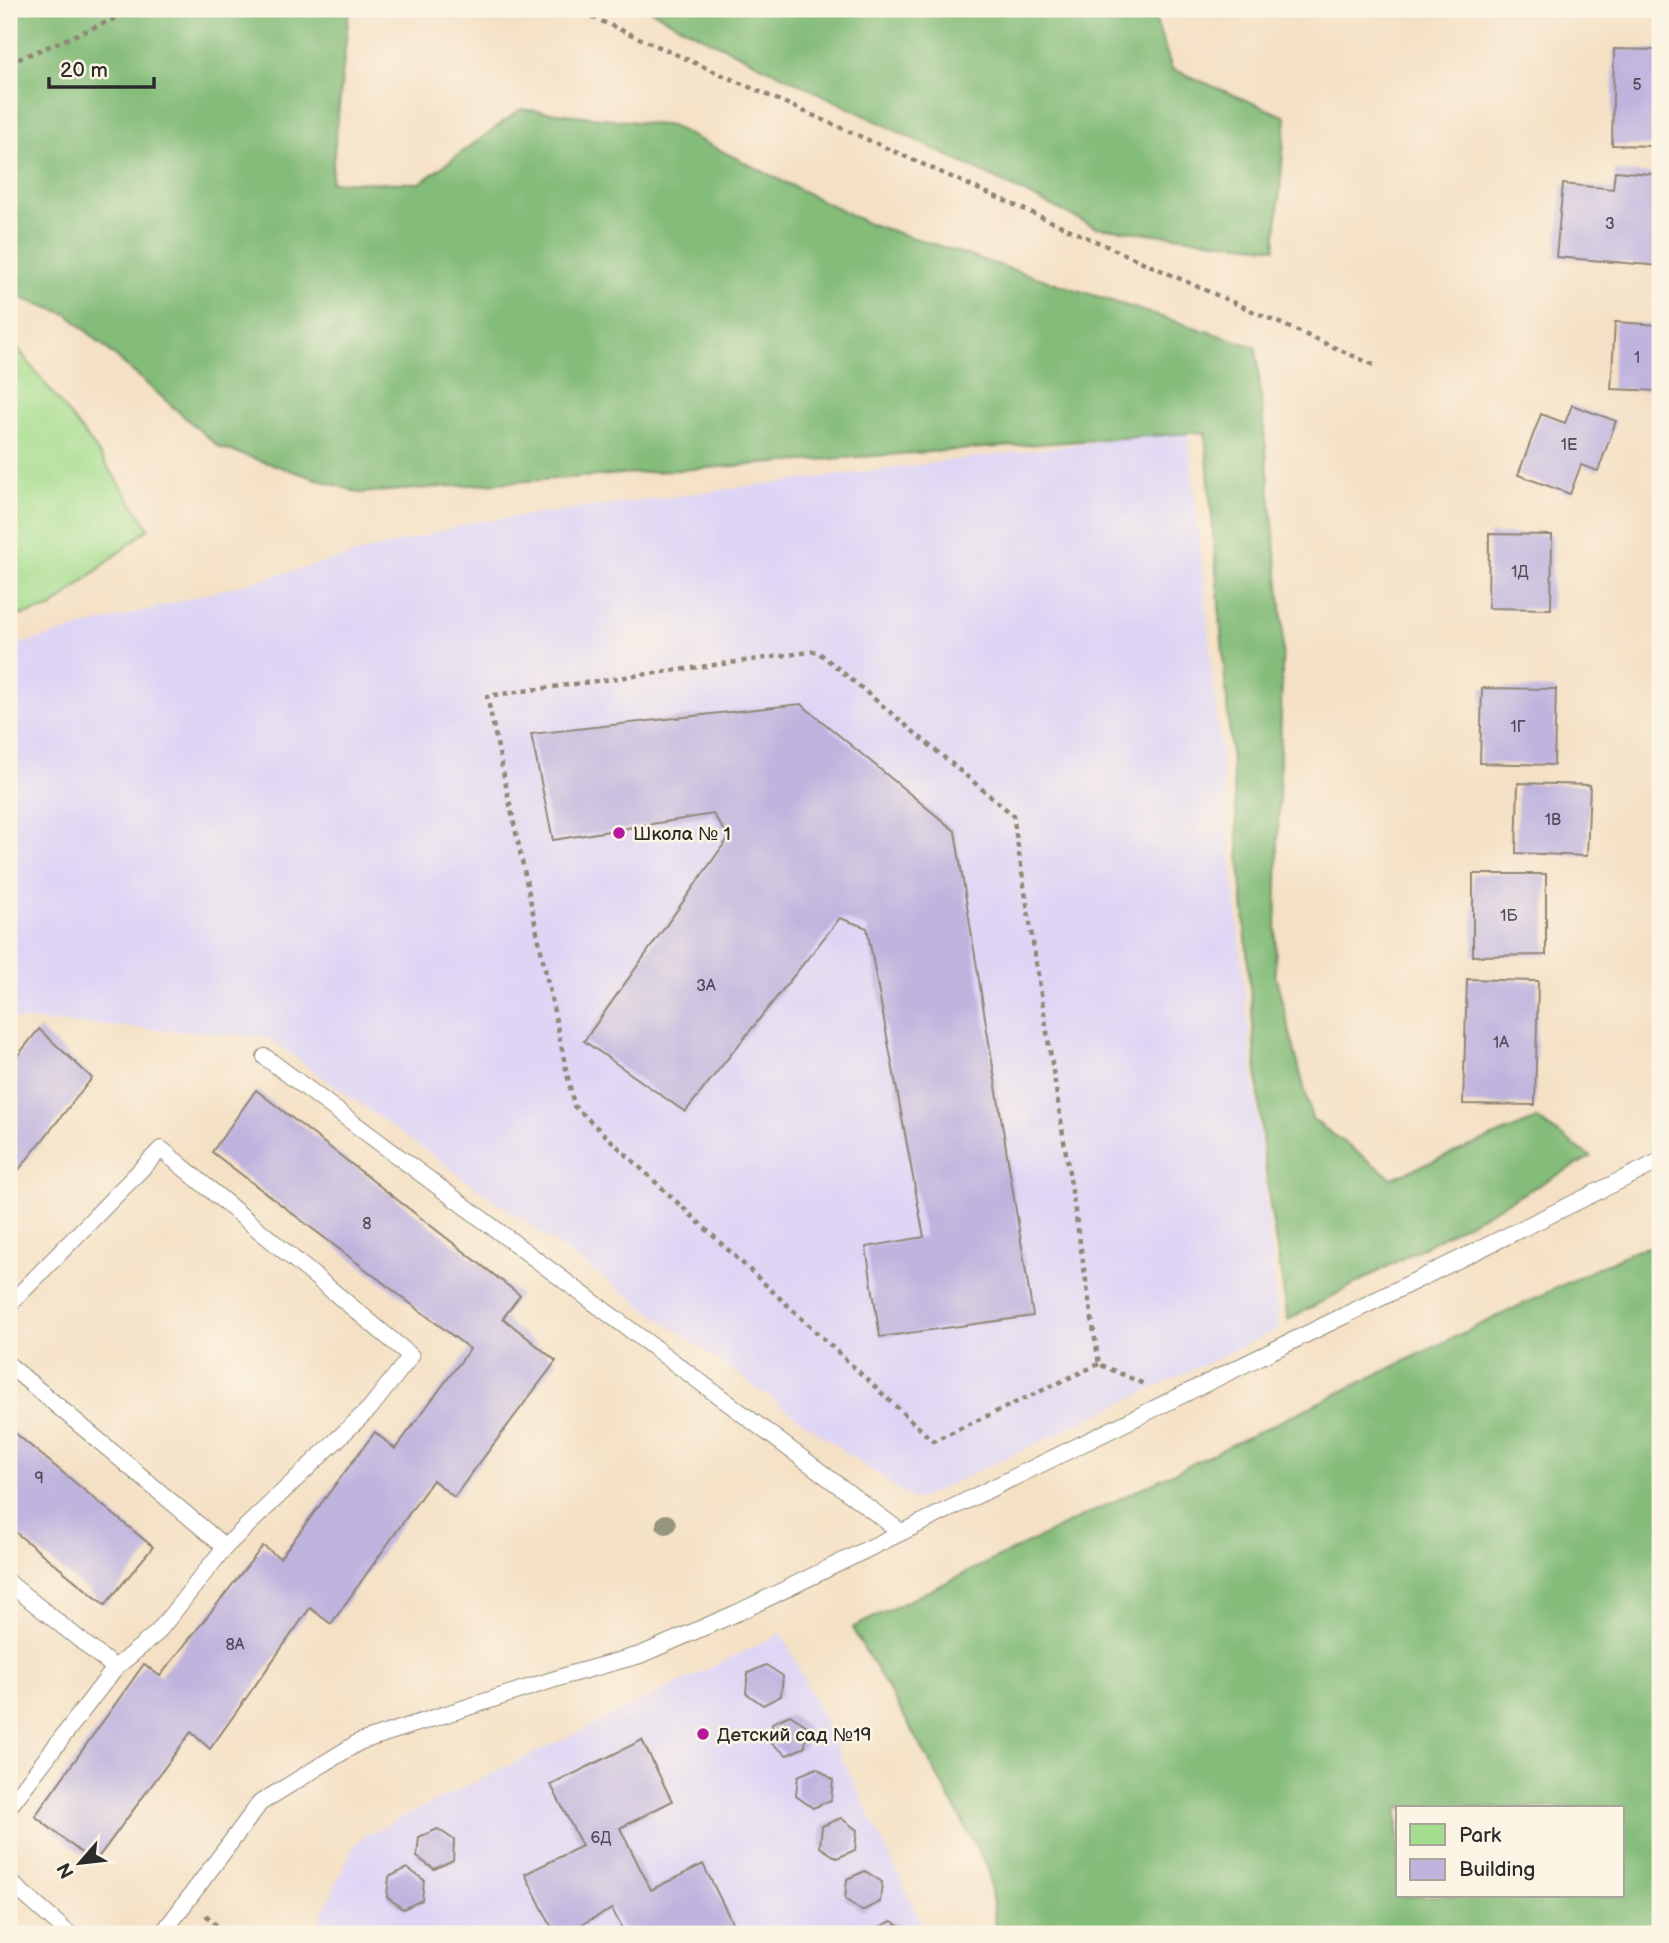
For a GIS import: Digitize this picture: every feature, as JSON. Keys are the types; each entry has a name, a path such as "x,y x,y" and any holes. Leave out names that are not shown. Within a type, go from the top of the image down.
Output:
{"lane":[{"path":"265,1057 901,1532"},
{"path":"9,1305 161,1149 411,1356 370,1408 225,1547 157,1633 114,1668 9,1807"},
{"path":"162,1934 260,1803 359,1742 571,1674 640,1655 739,1612 1660,1161"},
{"path":"9,1365 225,1547"},
{"path":"9,1583 114,1668"},
{"path":"9,1881 69,1934"}],"path":[{"path":"9,63 138,9"},
{"path":"574,9 1376,366"},
{"path":"1099,1364 1013,815 817,651 487,696 573,1106 933,1441 1099,1364 1176,1398"}],"shaded area":[{"name":"Школа № 1","path":"1188,430 1279,1329 914,1501 267,1037 9,1019 9,647 475,522"},
{"name":"Детский сад №19","path":"782,1633 927,1934 313,1934 354,1845 366,1835"}],"green space":[{"path":"9,9 345,9 349,11 331,182 420,183 521,109 671,126 867,223 1256,347 1283,627 1275,974 1312,1119 1392,1178 1537,1119 1591,1157 1288,1320 1263,1148 1205,432 360,493 219,447 67,314 9,294"},
{"path":"649,9 1152,9 1172,69 1286,117 1275,248 1095,227"},
{"path":"9,337 95,448 149,528 51,608 9,618"},
{"path":"1660,1245 1660,1934 997,1934 988,1868 852,1628 1635,1250"}],"building":[{"path":"1614,49 1660,50 1660,119 1655,119 1654,146 1612,145"},
{"path":"1615,171 1660,175 1660,266 1556,257 1563,184 1613,189"},
{"path":"1615,322 1660,325 1660,391 1611,389"},
{"path":"1572,405 1616,421 1598,471 1581,465 1570,494 1518,475 1541,414 1565,423"},
{"path":"1489,534 1552,535 1551,609 1488,608"},
{"path":"1482,688 1556,689 1554,765 1480,763"},
{"path":"801,704 955,831 1033,1316 880,1337 866,1247 924,1237 867,928 840,918 685,1112 584,1041 729,837 713,814 553,840 531,734"},
{"path":"1518,783 1590,785 1587,856 1516,853"},
{"path":"1473,874 1546,874 1546,955 1473,956"},
{"path":"1467,979 1538,981 1535,1105 1463,1104"},
{"path":"39,1029 92,1078 9,1182 9,1066"},
{"path":"256,1090 520,1295 503,1318 556,1361 454,1497 433,1480 331,1624 310,1608 210,1749 191,1732 94,1863 35,1816 144,1664 160,1676 263,1546 280,1558 375,1432 395,1449 470,1349 212,1152"},
{"path":"9,1428 153,1547 105,1605 9,1527"},
{"path":"766,1665 783,1676 781,1696 763,1705 746,1693 748,1673"},
{"path":"790,1715 807,1726 805,1747 787,1755 771,1743 772,1723"},
{"path":"642,1740 672,1801 620,1828 651,1890 703,1864 738,1934 625,1934 612,1909 562,1934 555,1934 525,1874 582,1846 551,1785"},
{"path":"817,1768 833,1780 831,1800 813,1808 796,1796 798,1776"},
{"path":"841,1818 857,1830 855,1850 837,1858 820,1847 822,1826"},
{"path":"438,1829 454,1840 453,1860 434,1869 417,1857 419,1837"},
{"path":"407,1868 424,1880 422,1900 403,1909 387,1897 389,1877"},
{"path":"865,1871 882,1882 880,1902 862,1911 845,1899 847,1879"},
{"path":"892,1921 910,1934 873,1934 873,1930"}],"place":[{"name":"Школа № 1","path":"619,833"},
{"name":"Детский сад №19","path":"703,1734"}]}
